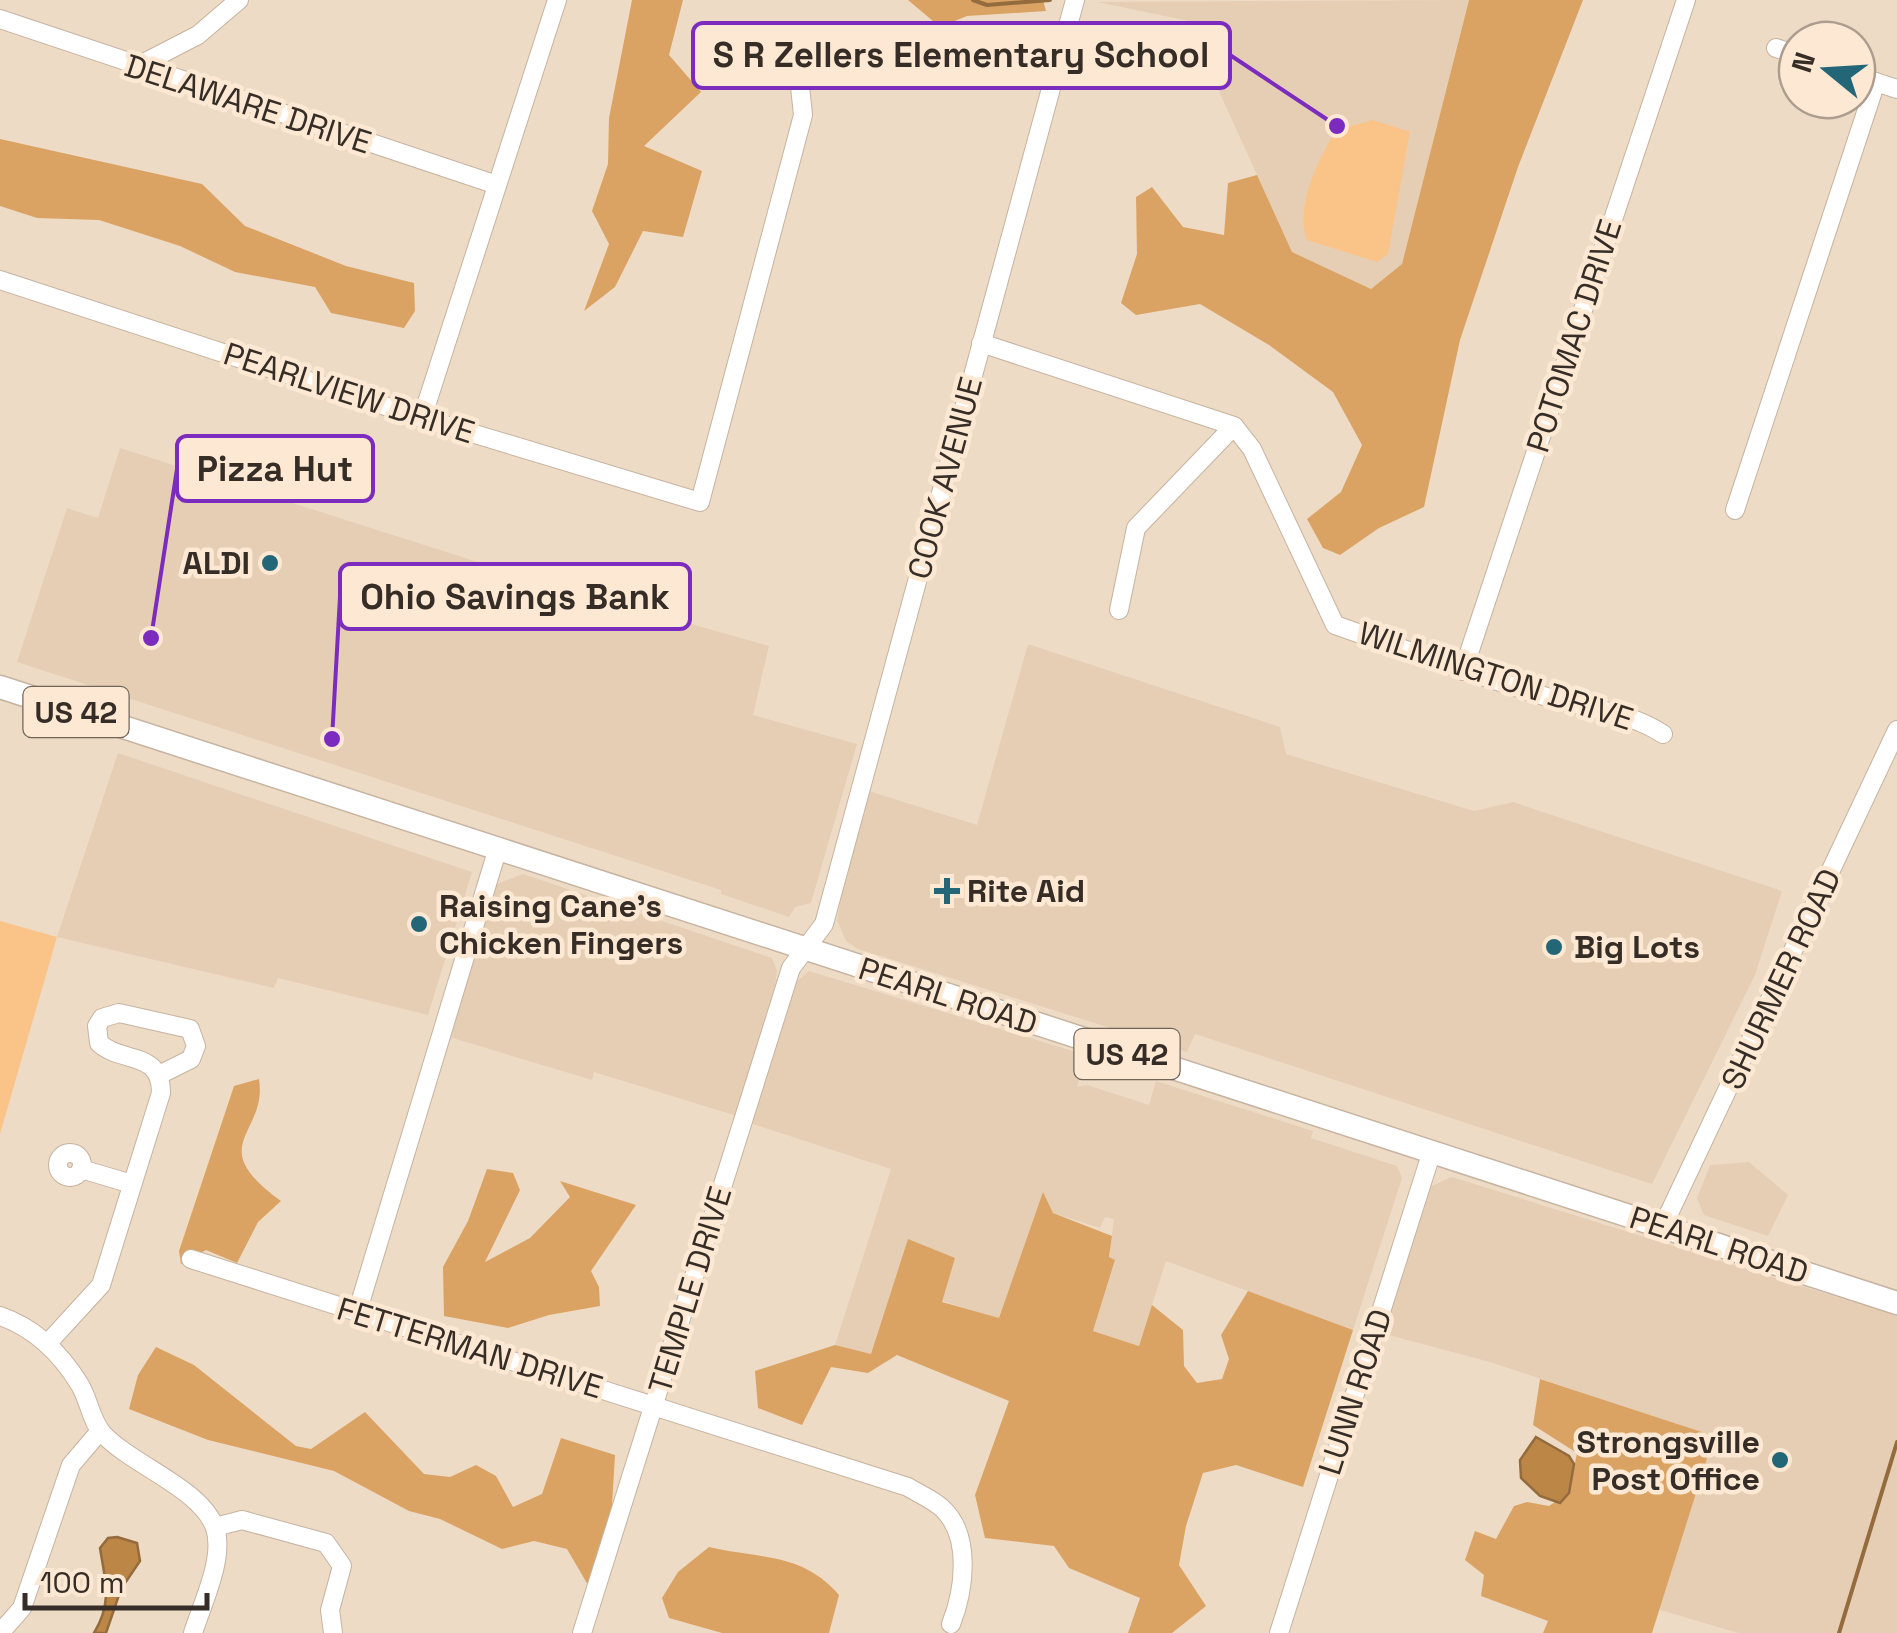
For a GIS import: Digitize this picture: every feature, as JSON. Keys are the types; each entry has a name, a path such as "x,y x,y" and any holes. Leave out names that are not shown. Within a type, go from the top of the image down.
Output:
{"main road":[{"name":"PEARL ROAD","path":"0,688 1897,1302"}],"street":[{"path":"136,68 198,35 239,0"},
{"path":"422,418 557,0"},
{"name":"COOK AVENUE","path":"804,950 824,924 1075,0"},
{"name":"POTOMAC DRIVE","path":"1463,671 1686,0"},
{"name":"DELAWARE DRIVE","path":"0,19 136,68 497,185"},
{"name":"PEARLVIEW DRIVE","path":"0,280 422,418 700,502 802,114 799,77"},
{"path":"1735,510 1863,120"},
{"path":"981,343 1234,426 1136,528 1119,610"},
{"name":"WILMINGTON DRIVE","path":"1234,426 1252,449 1335,624 1463,671 1598,712 1642,720 1663,734"},
{"name":"SHURMER ROAD","path":"1664,1226 1897,730"},
{"path":"357,1313 498,851"},
{"name":"TEMPLE DRIVE","path":"582,1633 791,968 804,950"},
{"path":"47,1344 101,1285 161,1093 159,1075 142,1059 101,1046 96,1035 102,1018 118,1013 190,1029 196,1046 191,1059 159,1075"},
{"name":"LUNN ROAD","path":"1279,1633 1432,1150"},
{"path":"81,1169 132,1184"},
{"name":"FETTERMAN DRIVE","path":"191,1259 908,1487 944,1510 962,1546 961,1598 951,1624"},
{"path":"0,1316 32,1330 47,1344 80,1386 100,1432 139,1464 191,1496 215,1526 213,1567 193,1633"},
{"path":"0,1633 22,1608 71,1465 100,1432"},
{"path":"215,1526 242,1520 326,1543 342,1566 330,1610 334,1633"}],"shaded area":[{"path":"632,0 683,0 669,55 701,92 644,146 702,171 683,237 643,231 615,287 584,311 609,244 592,211 608,164 609,118"},
{"path":"908,0 1043,0 1046,11 967,16 940,27"},
{"path":"1469,0 1402,264 1371,289 1292,252 1212,76 1203,24 1097,2"},
{"path":"1469,0 1583,0 1518,167 1460,340 1424,507 1379,528 1340,555 1323,548 1307,519 1341,492 1362,445 1333,392 1269,345 1200,304 1136,315 1121,303 1137,254 1136,197 1152,187 1183,227 1224,235 1228,183 1257,175 1292,252 1371,289 1402,264"},
{"path":"1373,120 1410,132 1388,254 1377,262 1307,240 1304,227 1310,183 1336,130"},
{"path":"0,139 202,184 245,226 346,266 414,283 415,311 404,328 331,313 315,287 235,272 180,246 99,220 37,218 0,206"},
{"path":"120,448 531,579 769,646 753,715 857,744 811,903 795,907 789,917 721,894 721,890 17,662 67,508 98,518"},
{"path":"1028,644 1280,727 1286,754 1474,811 1513,802 1782,891 1755,975 1652,1184 1195,1034 1187,1052 858,949 846,941 837,920 850,849 869,791 977,825"},
{"path":"118,753 472,872 428,1015 278,978 274,988 57,937"},
{"path":"523,874 772,958 777,971 774,993 737,1116 594,1072 592,1080 446,1036 497,884"},
{"path":"0,921 57,937 0,1134"},
{"path":"809,971 1086,1055 1077,1087 1087,1085 1149,1105 1156,1081 1313,1131 1311,1138 1397,1166 1402,1178 1353,1330 1166,1261 1139,1346 1093,1331 1115,1261 1109,1258 1114,1219 1105,1217 1100,1228 1053,1213 1043,1194 999,1319 942,1301 871,1355 835,1345 891,1169 750,1123 794,984"},
{"path":"259,1079 259,1098 242,1152 246,1166 258,1182 281,1201 258,1222 237,1263 206,1250 181,1264 179,1251 234,1086"},
{"path":"1749,1162 1788,1195 1768,1236 1704,1215 1697,1198 1710,1165"},
{"path":"487,1169 513,1173 520,1190 485,1262 530,1238 570,1197 560,1181 636,1205 591,1271 599,1287 600,1306 549,1315 508,1328 444,1316 443,1267 468,1221"},
{"path":"1452,1177 1897,1316 1897,1633 1738,1633 1657,1609 1713,1436 1490,1362 1381,1333 1429,1187"},
{"path":"1043,1192 1053,1213 1112,1236 1109,1257 1115,1260 1093,1331 1139,1346 1152,1305 1183,1330 1184,1366 1197,1383 1222,1379 1229,1359 1221,1335 1248,1291 1353,1330 1303,1487 1236,1465 1203,1473 1186,1526 1179,1565 1206,1606 1172,1633 1128,1633 1140,1598 1069,1568 1054,1546 985,1538 975,1495 1009,1401 897,1355 868,1373 831,1367 802,1425 758,1408 755,1371 835,1345 871,1354 908,1239 955,1258 942,1302 999,1318"},
{"path":"156,1347 194,1365 296,1446 311,1449 365,1412 424,1474 450,1477 476,1465 496,1476 513,1507 542,1494 561,1438 615,1455 610,1540 588,1585 567,1549 534,1541 502,1549 440,1519 409,1511 334,1471 208,1440 129,1409 138,1375"},
{"path":"1540,1379 1714,1436 1652,1633 1543,1633 1548,1621 1481,1596 1484,1575 1465,1560 1475,1531 1496,1539 1514,1506 1527,1502 1549,1506 1569,1493 1577,1453 1533,1425"},
{"path":"1536,1437 1569,1456 1574,1464 1569,1493 1560,1503 1540,1496 1521,1478 1520,1460"},
{"path":"108,1538 137,1543 140,1561 121,1589 106,1633 94,1633 106,1601 100,1548"},
{"path":"709,1547 779,1559 825,1581 839,1595 829,1633 722,1633 669,1618 662,1598 678,1572"}],"waterway":[{"path":"973,0 987,5 1050,0"},
{"path":"1839,1633 1897,1442"}],"place":[{"name":"S R Zellers Elementary School","path":"1337,126"},
{"name":"ALDI","path":"270,563"},
{"name":"Pizza Hut","path":"151,638"},
{"name":"Ohio Savings Bank","path":"332,739"},
{"name":"Rite Aid","path":"947,891"},
{"name":"Raising Cane's Chicken Fingers","path":"419,924"},
{"name":"Big Lots","path":"1554,947"},
{"name":"Strongsville Post Office","path":"1780,1460"}]}
